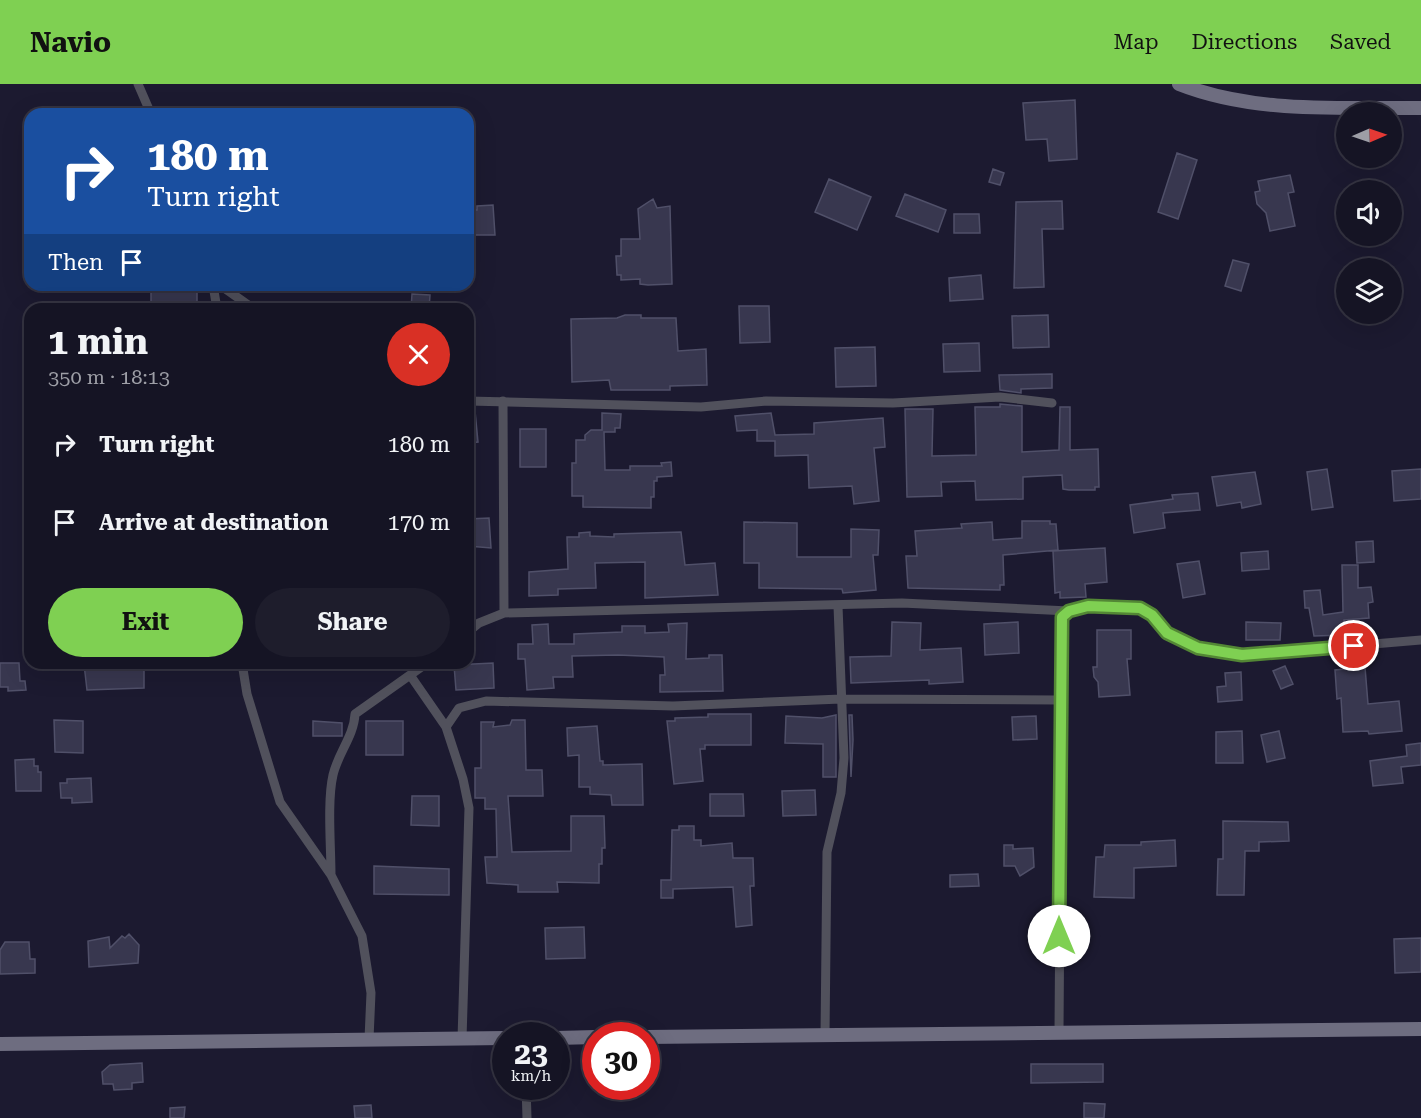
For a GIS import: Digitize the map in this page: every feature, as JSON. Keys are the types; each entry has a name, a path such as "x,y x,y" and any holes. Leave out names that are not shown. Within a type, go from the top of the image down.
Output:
{"street":[{"path":"138,84 148,108"},
{"path":"1179,84 1233,100 1271,105 1421,108"},
{"path":"228,291 246,303"},
{"path":"474,401 701,407 766,401 892,403 1000,397 1052,403"},
{"path":"503,401 504,613"},
{"path":"474,627 504,613 902,603 1069,611 1088,606 1140,608 1152,615 1167,633 1198,648 1242,655 1421,640"},
{"path":"825,1035 827,852 841,793 844,758 838,606"},
{"path":"1059,1031 1060,634 1062,617 1069,611"},
{"path":"243,669 247,694 280,802 331,875 362,936 371,993 369,1039"},
{"path":"331,875 332,778 340,751 354,730 356,714 418,669"},
{"path":"410,675 446,727 463,779 469,808 462,1039"},
{"path":"446,727 459,708 486,701 673,706 841,699 1059,700"},
{"path":"660,1037 1421,1029"},
{"path":"0,1044 492,1038"},
{"path":"526,1100 527,1118"}],"building":[{"path":"1075,100 1077,159 1049,161 1047,139 1026,140 1023,103"},
{"path":"1177,153 1197,160 1178,219 1158,212"},
{"path":"993,169 1004,173 1000,185 989,182"},
{"path":"1290,175 1294,192 1288,193 1295,226 1270,231 1266,213 1257,204 1255,192 1260,191 1258,181"},
{"path":"829,179 871,197 857,230 815,212"},
{"path":"905,194 946,210 938,232 896,216"},
{"path":"653,199 657,208 670,206 672,284 640,284 640,279 621,280 621,275 617,275 616,256 621,256 621,239 640,239 638,209"},
{"path":"1062,201 1063,229 1042,229 1044,287 1014,288 1016,202"},
{"path":"493,205 495,235 474,235 474,210 477,210 477,206"},
{"path":"954,214 979,214 980,233 954,233"},
{"path":"1233,260 1249,264 1241,291 1225,286"},
{"path":"981,275 983,299 950,301 949,278"},
{"path":"151,291 197,291 197,303 151,303"},
{"path":"412,294 430,295 429,303 411,303"},
{"path":"739,306 769,306 770,342 740,343"},
{"path":"625,315 641,315 641,318 676,318 678,351 706,349 707,385 670,386 670,390 611,390 609,380 572,382 571,319 617,318"},
{"path":"1048,315 1049,347 1013,348 1012,316"},
{"path":"979,343 980,371 944,372 943,344"},
{"path":"875,347 876,386 836,387 835,348"},
{"path":"1052,374 1052,388 1021,389 1021,393 1000,390 999,375"},
{"path":"1000,404 1022,406 1022,452 1059,450 1060,407 1070,407 1070,450 1098,449 1099,487 1095,487 1095,490 1063,489 1062,475 1023,477 1023,499 976,500 975,481 941,482 942,496 907,497 905,409 933,409 932,456 976,455 975,407 1000,407"},
{"path":"474,411 475,411 478,442 474,442"},
{"path":"602,413 621,414 620,428 615,428 615,432 604,432 605,470 630,470 630,466 662,466 661,463 671,462 672,476 657,477 657,481 654,481 651,508 583,507 583,496 572,496 572,463 576,463 576,440 585,440 585,435 591,430 602,430"},
{"path":"771,413 775,435 814,434 814,423 883,418 885,447 874,448 879,501 854,504 852,486 809,488 808,455 775,456 775,441 757,441 757,430 737,431 735,416"},
{"path":"520,429 546,429 546,467 520,467"},
{"path":"1327,469 1333,507 1312,510 1307,472"},
{"path":"1421,469 1421,499 1394,501 1392,471"},
{"path":"1255,472 1261,504 1242,508 1241,502 1217,506 1212,477"},
{"path":"1198,493 1200,510 1163,513 1165,528 1134,533 1130,505 1173,499 1172,495"},
{"path":"489,518 491,548 474,547 474,519"},
{"path":"1022,521 1050,521 1050,524 1056,524 1058,550 1003,555 1004,585 1000,585 1000,590 908,588 906,556 917,556 915,531 962,528 961,524 992,522 993,540 1022,538"},
{"path":"744,522 797,523 797,557 851,557 851,529 879,530 878,555 873,555 876,590 843,593 842,589 759,588 759,563 744,563"},
{"path":"590,532 590,536 614,537 614,534 681,532 685,565 715,563 718,595 645,598 645,562 595,563 596,588 558,589 558,595 529,596 529,572 568,569 567,537 579,537 579,533"},
{"path":"1373,541 1374,562 1357,563 1356,542"},
{"path":"1105,548 1107,582 1085,584 1086,597 1060,598 1060,592 1055,593 1053,551"},
{"path":"1268,551 1269,569 1242,571 1241,553"},
{"path":"1199,561 1205,594 1183,598 1177,564"},
{"path":"1342,565 1358,565 1358,588 1371,587 1373,602 1368,603 1369,618 1344,620 1344,635 1314,636 1309,608 1305,608 1304,591 1320,590 1323,615 1343,612"},
{"path":"892,622 921,623 920,650 961,648 963,682 929,684 929,680 851,683 850,657 891,656"},
{"path":"1018,622 1019,653 985,655 984,624"},
{"path":"1246,622 1281,623 1280,640 1246,640"},
{"path":"687,623 686,659 722,655 723,691 660,692 660,675 665,675 664,657 618,655 572,656 573,677 553,677 554,688 527,690 525,659 518,659 518,644 533,644 532,625 548,624 549,644 574,644 574,634 622,632 622,626 645,626 645,633 669,632 668,624"},
{"path":"1097,630 1131,630 1131,659 1127,659 1130,695 1099,697 1098,682 1094,677 1093,667 1097,667"},
{"path":"0,663 19,663 20,681 25,681 26,690 8,691 8,687 0,687"},
{"path":"493,663 494,688 456,690 454,669 474,669 474,664"},
{"path":"1285,666 1293,684 1281,689 1273,671"},
{"path":"1365,667 1368,704 1399,701 1402,731 1369,734 1368,731 1343,732 1341,698 1337,699 1335,670"},
{"path":"85,669 144,669 144,688 87,690"},
{"path":"1241,672 1242,700 1218,702 1217,687 1226,686 1225,673"},
{"path":"708,714 751,714 751,745 705,745 705,749 700,749 703,781 674,784 667,721 675,721 675,718 708,717"},
{"path":"836,715 836,777 823,777 823,744 785,743 786,716 822,718"},
{"path":"849,715 852,715 853,740 851,777"},
{"path":"1036,716 1037,739 1013,740 1012,717"},
{"path":"54,720 83,721 83,753 55,752"},
{"path":"512,720 525,720 526,770 542,770 543,796 508,796 512,852 571,851 571,816 604,816 605,848 602,848 602,864 599,864 599,883 557,882 558,892 518,892 518,885 487,883 485,857 497,857 496,809 485,809 485,798 475,798 475,768 481,768 481,722 494,722 493,727 510,725"},
{"path":"313,721 342,723 342,736 313,736"},
{"path":"366,721 403,721 403,755 366,755"},
{"path":"597,726 600,761 603,761 603,765 642,764 643,805 612,805 611,795 590,794 590,787 579,787 579,755 568,756 567,728"},
{"path":"1242,731 1243,763 1216,763 1216,732"},
{"path":"1279,731 1285,758 1267,762 1261,735"},
{"path":"1421,743 1421,765 1401,767 1403,783 1373,786 1370,761 1407,756 1406,745"},
{"path":"34,759 34,766 38,766 38,772 41,772 41,791 16,791 15,760"},
{"path":"91,778 92,802 72,803 72,798 61,798 60,783 67,783 67,779"},
{"path":"815,790 816,815 783,816 782,791"},
{"path":"710,794 743,794 744,816 710,816"},
{"path":"412,796 439,796 439,826 411,825"},
{"path":"1223,821 1288,822 1289,841 1259,842 1259,851 1245,851 1244,895 1217,895 1218,859 1223,859"},
{"path":"679,826 694,826 694,840 701,840 701,846 732,843 733,858 753,858 754,886 750,886 752,925 736,927 733,887 673,889 673,898 661,898 661,880 671,880 672,830 679,830"},
{"path":"1175,840 1176,866 1134,868 1134,898 1094,897 1096,857 1104,857 1105,845 1141,845 1141,842"},
{"path":"1004,845 1013,845 1013,849 1033,848 1034,867 1020,876 1015,866 1004,866"},
{"path":"374,866 449,869 449,895 374,894"},
{"path":"978,874 979,886 950,887 950,875"},
{"path":"584,927 585,958 546,959 545,928"},
{"path":"129,934 139,945 138,963 89,967 88,941 109,937 110,948 122,936 125,938"},
{"path":"1421,938 1421,972 1395,973 1394,939"},
{"path":"5,942 29,942 30,959 35,959 35,973 0,974 0,950"},
{"path":"142,1063 143,1082 132,1083 132,1089 114,1090 113,1084 103,1084 102,1072 110,1065"},
{"path":"1031,1064 1103,1064 1103,1082 1031,1083"},
{"path":"1084,1103 1105,1104 1104,1118 1084,1118"},
{"path":"371,1105 372,1118 355,1118 354,1106"},
{"path":"185,1107 184,1118 170,1118 170,1108"}],"route":[{"path":"1059,936 1060,634 1062,617 1069,611 1088,606 1140,608 1152,615 1167,633 1198,648 1242,655 1354,646"}]}
